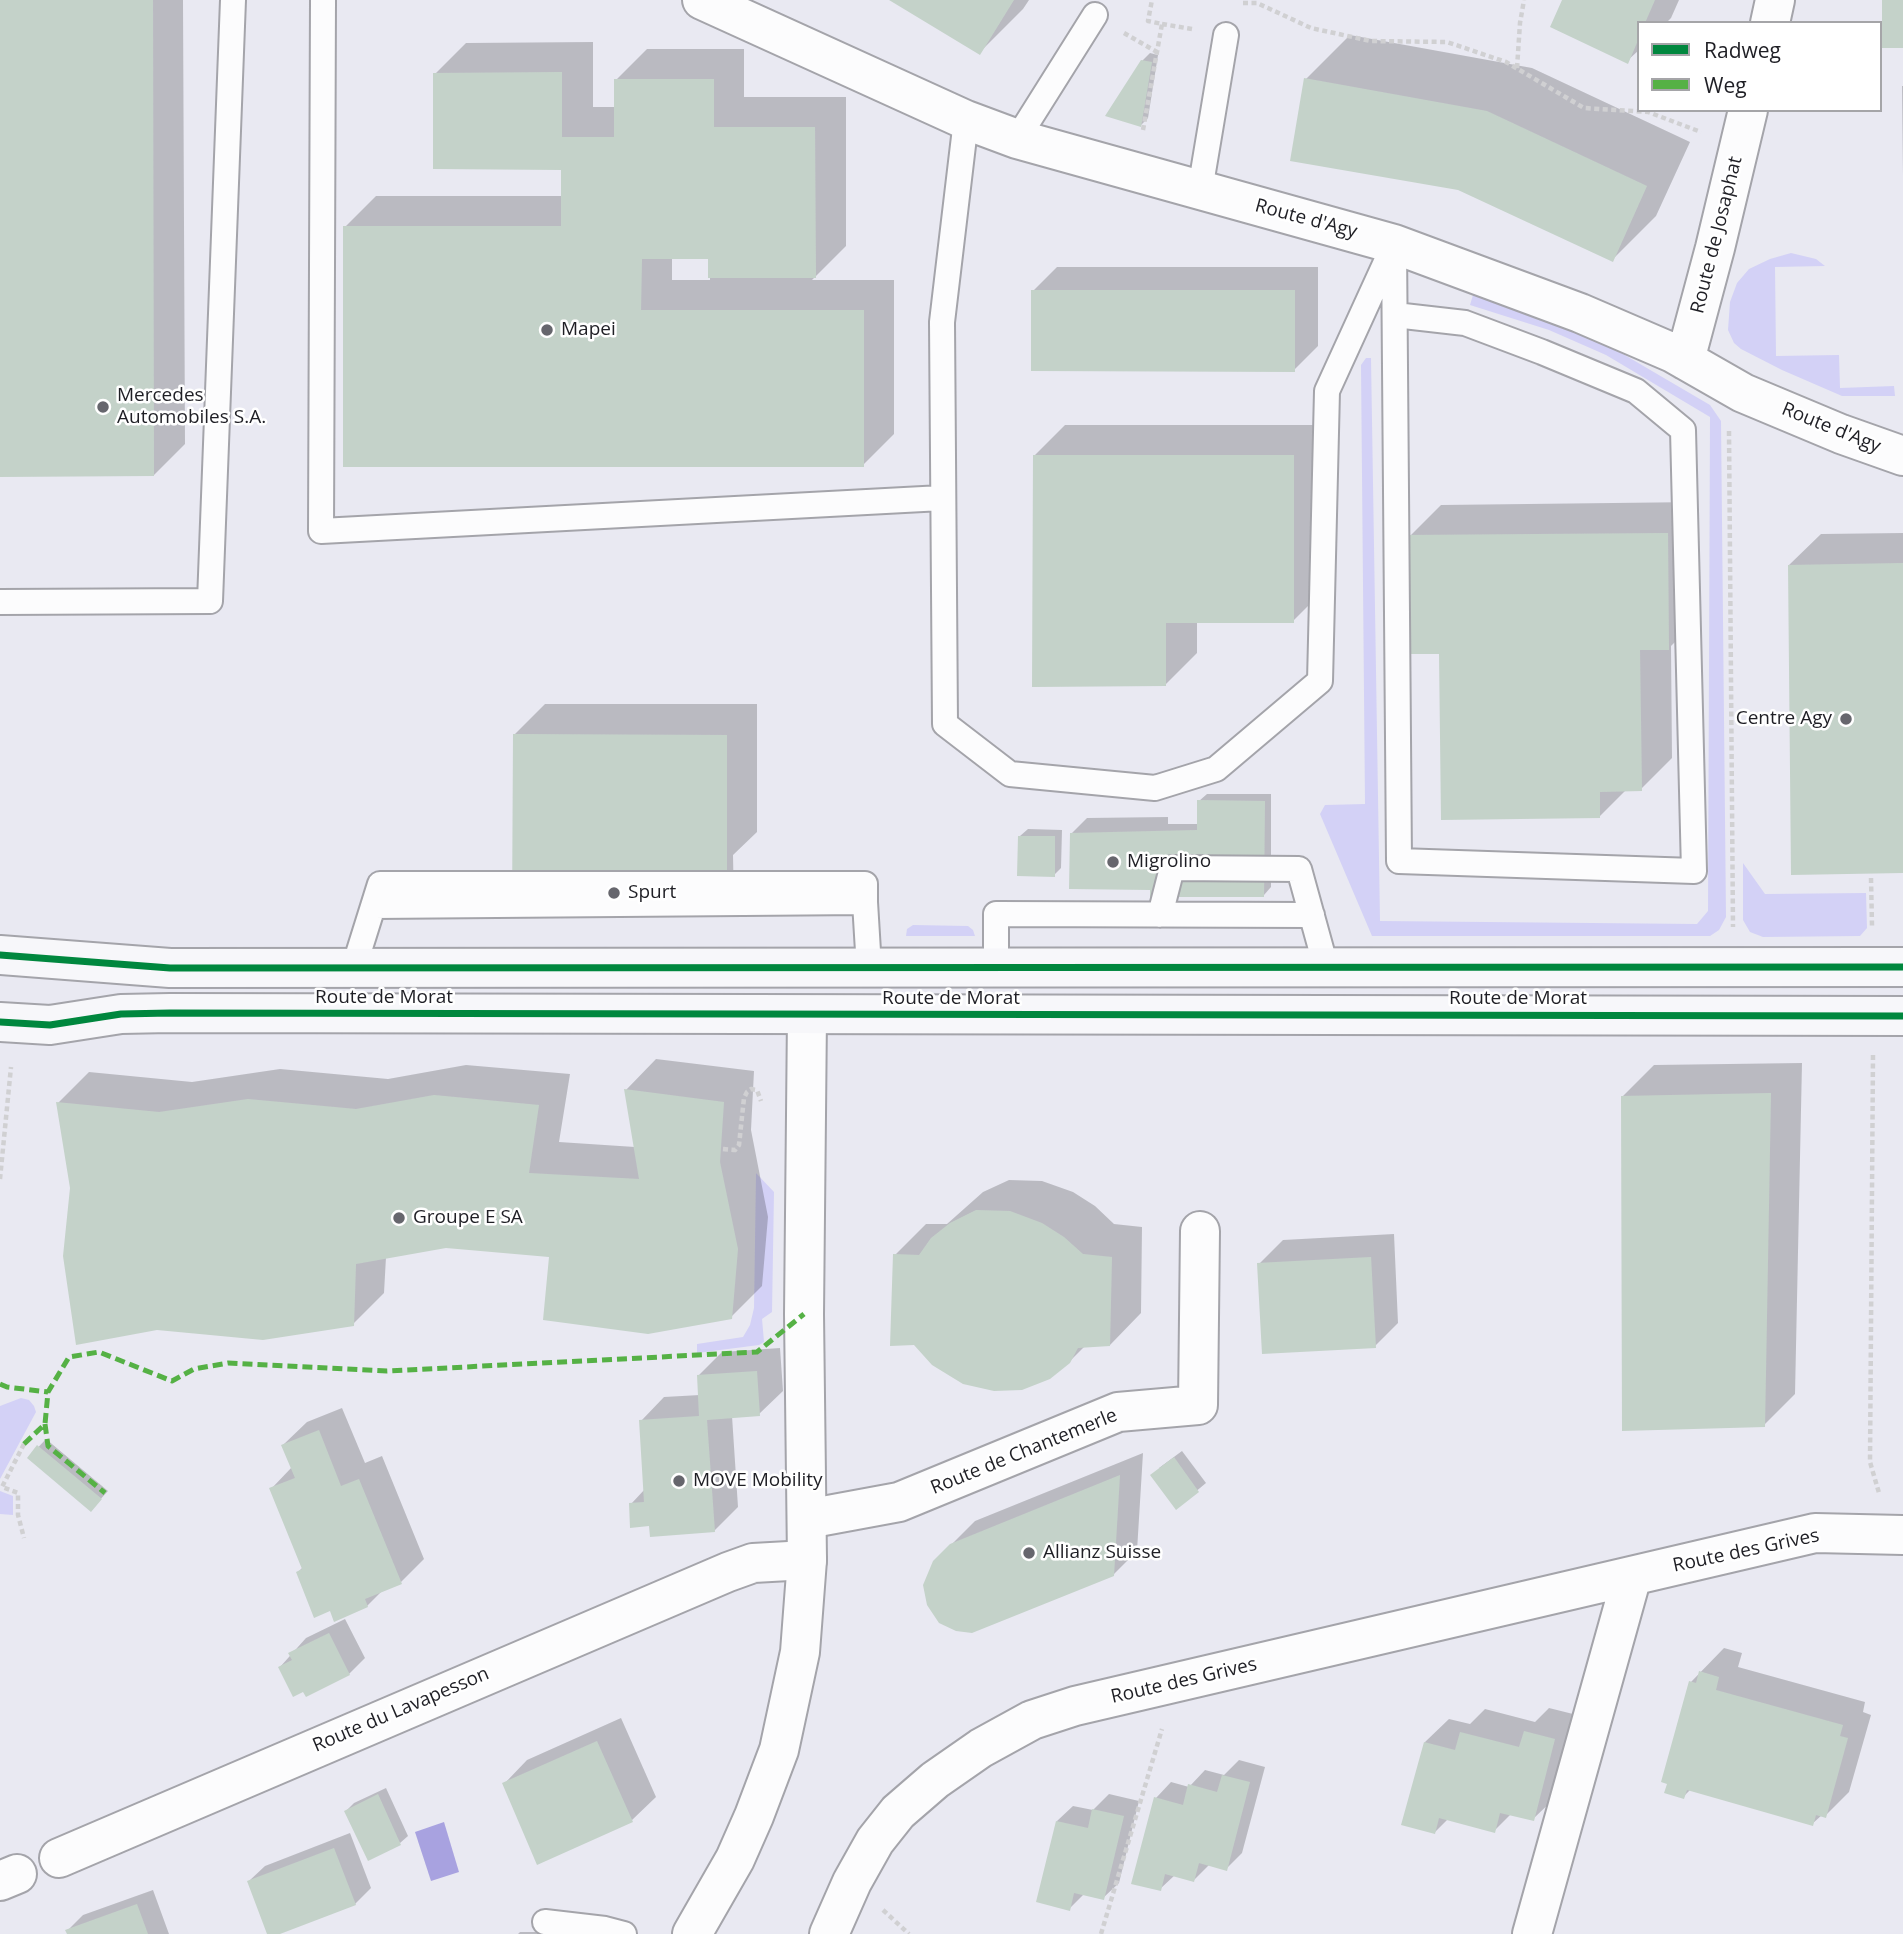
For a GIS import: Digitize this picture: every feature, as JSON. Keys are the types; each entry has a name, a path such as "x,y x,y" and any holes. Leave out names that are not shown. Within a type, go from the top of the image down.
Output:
{"main road":[{"name":"Route de Morat","path":"0,955 170,968 1903,967"},
{"name":"Route de Morat","path":"0,1022 50,1025 121,1014 170,1013 1903,1016"}],"street":[{"name":"Route d'Agy","path":"702,0 966,120 1017,139 1394,244 1580,313 1673,353 1743,393 1841,434 1903,456"},
{"path":"1770,21 1775,0"},
{"name":"Route de Josaphat","path":"1685,360 1748,112"},
{"path":"692,1934 735,1859 754,1816 779,1750 800,1652 807,1560 804,1314 807,1015"},
{"name":"Route de Chantemerle","path":"807,1519 899,1502 1118,1412 1198,1405 1199,1231"},
{"name":"Route des Grives","path":"829,1934 852,1882 875,1841 898,1812 934,1780 981,1748 1032,1720 1075,1706 1815,1533 1903,1535"},
{"name":"Route du Lavapesson","path":"59,1858 727,1572 753,1563 807,1560"},
{"path":"1532,1934 1632,1576"}],"lane":[{"path":"0,602 210,601 233,0"},
{"path":"323,0 321,531 942,498"},
{"path":"1017,139 1095,15"},
{"path":"1200,190 1226,35"},
{"path":"966,120 942,322 946,724 1010,774 1155,788 1216,769 1320,681 1327,391 1394,244"},
{"path":"1394,244 1399,861 1694,871 1683,430 1636,391 1542,352 1465,323 1395,315"},
{"path":"1160,915 1172,868 1299,869 1326,967"},
{"path":"354,967 374,906 865,902 869,968"},
{"path":"996,967 996,915 1312,915"},
{"path":"545,1922 624,1934"}],"path":[{"path":"1142,134 1162,23 1148,21 1152,0"},
{"path":"1517,68 1524,0"},
{"path":"1234,3 1257,3 1311,28 1371,41 1447,42 1506,62 1584,108 1637,111"},
{"path":"1648,112 1687,128"},
{"path":"1734,928 1729,430 1743,393"},
{"path":"1871,878 1872,929"},
{"path":"1873,1054 1870,1462 1880,1494"},
{"path":"0,1179 11,1068"},
{"path":"723,1149 735,1150 739,1145 747,1092 751,1089 757,1090 761,1096 762,1107"},
{"path":"24,1444 2,1487 18,1493 18,1515 24,1538"},
{"path":"1101,1934 1162,1727"},
{"path":"881,1909 909,1934"}],"shaded area":[{"path":"1791,253 1816,259 1825,266 1775,267 1776,356 1839,355 1840,388 1894,386 1895,396 1842,396 1782,370 1734,343 1728,330 1730,302 1737,283 1749,269"},
{"path":"1473,295 1553,321 1611,347 1710,405 1721,421 1726,917 1719,930 1710,936 1372,936 1320,814 1325,805 1365,804 1361,365 1366,358 1371,358 1380,921 1697,924 1708,911 1710,417 1606,355 1549,330 1470,305"},
{"path":"1743,863 1765,894 1866,893 1867,928 1860,936 1763,937 1750,932 1743,920"},
{"path":"913,925 968,926 975,936 906,936 907,929"},
{"path":"756,1173 774,1192 772,1312 762,1319 764,1342 759,1345 697,1353 697,1344 743,1337 750,1325 754,1308"},
{"path":"21,1398 29,1400 36,1412 0,1479 0,1406"},
{"path":"0,1491 13,1496 13,1515 0,1514"},
{"path":"444,1822 459,1872 431,1881 415,1832"}],"building":[{"path":"0,0 153,0 154,476 0,477"},
{"path":"889,0 1014,0 980,55"},
{"path":"1562,0 1655,0 1646,21 1637,21 1637,43 1628,64 1550,27"},
{"path":"1882,0 1903,0 1903,48 1882,48"},
{"path":"1141,60 1152,62 1141,127 1105,116"},
{"path":"562,72 562,137 614,137 614,79 714,79 714,127 815,127 816,278 708,278 708,259 642,259 641,310 864,310 864,467 343,467 343,226 561,226 561,170 433,169 433,73"},
{"path":"1304,78 1487,111 1647,186 1613,262 1458,190 1290,161"},
{"path":"1031,290 1295,290 1295,372 1031,371"},
{"path":"1033,455 1294,455 1294,623 1166,623 1166,686 1032,687"},
{"path":"1668,533 1669,650 1640,650 1642,791 1600,792 1600,818 1441,820 1439,654 1409,654 1408,535"},
{"name":"Centre Agy","path":"1903,563 1903,873 1791,875 1788,565"},
{"path":"513,734 727,735 727,916 512,915"},
{"path":"1197,800 1265,801 1264,897 1150,897 1150,890 1069,889 1070,833 1197,830"},
{"path":"1018,836 1055,836 1055,877 1017,876"},
{"name":"Groupe E SA","path":"624,1089 724,1102 720,1162 738,1249 732,1319 648,1334 543,1320 549,1257 446,1248 356,1264 354,1326 263,1340 157,1330 76,1345 63,1256 70,1188 56,1102 159,1112 248,1099 356,1109 434,1095 539,1105 529,1173 639,1179"},
{"path":"1771,1093 1765,1427 1622,1431 1621,1096"},
{"path":"976,1210 1010,1211 1042,1223 1064,1237 1083,1254 1112,1257 1110,1346 1078,1348 1070,1363 1050,1379 1022,1390 994,1391 963,1384 932,1365 914,1345 890,1346 893,1254 919,1255 931,1238 950,1223"},
{"path":"1371,1257 1376,1348 1262,1354 1257,1263"},
{"path":"757,1371 760,1416 707,1420 715,1532 650,1537 649,1526 630,1528 629,1503 644,1502 639,1420 699,1416 697,1375"},
{"path":"319,1430 341,1486 359,1479 402,1584 365,1599 368,1607 334,1622 330,1611 314,1618 296,1572 302,1569 269,1488 295,1478 281,1445"},
{"path":"37,1445 102,1499 91,1512 27,1458"},
{"path":"1174,1457 1199,1492 1176,1510 1150,1475"},
{"name":"Allianz Suisse","path":"1120,1475 1114,1576 972,1633 956,1631 939,1623 927,1605 923,1585 933,1561 950,1544"},
{"path":"329,1633 350,1675 306,1697 303,1692 293,1697 278,1667 292,1660 288,1653"},
{"path":"1699,1671 1719,1677 1716,1690 1843,1725 1840,1736 1848,1738 1826,1818 1816,1815 1813,1826 1687,1790 1684,1799 1664,1793 1667,1784 1661,1782 1689,1681 1696,1683"},
{"path":"1524,1731 1555,1739 1534,1821 1500,1813 1495,1833 1439,1818 1435,1834 1401,1825 1424,1742 1455,1750 1460,1732 1519,1747"},
{"path":"597,1741 633,1822 537,1865 502,1783"},
{"path":"1222,1775 1250,1782 1227,1871 1199,1863 1194,1882 1165,1874 1161,1891 1131,1884 1154,1797 1183,1805 1188,1784 1217,1792"},
{"path":"378,1794 401,1845 368,1861 344,1811"},
{"path":"1092,1809 1124,1816 1104,1900 1074,1893 1070,1911 1036,1902 1056,1821 1088,1828"},
{"path":"334,1848 356,1905 280,1934 267,1934 247,1881"},
{"path":"137,1904 148,1934 67,1934 65,1930"}],"marked path":[{"path":"24,1444 45,1424 48,1392 69,1357 99,1352 172,1381 194,1369 228,1363 387,1371 757,1352 804,1314"},
{"path":"0,1384 48,1392"},
{"path":"45,1424 48,1446 105,1493"}],"cycle path":[{"path":"0,955 170,968 1903,967"},
{"path":"0,1022 50,1025 121,1014 170,1013 1903,1016"}],"place":[{"name":"Mapei","path":"547,330"},
{"name":"Mercedes Automobiles S.A.","path":"103,407"},
{"name":"Centre Agy","path":"1846,719"},
{"name":"Migrolino","path":"1113,862"},
{"name":"Spurt","path":"614,893"},
{"name":"Groupe E SA","path":"399,1218"},
{"name":"MOVE Mobility","path":"679,1481"},
{"name":"Allianz Suisse","path":"1029,1553"}]}
